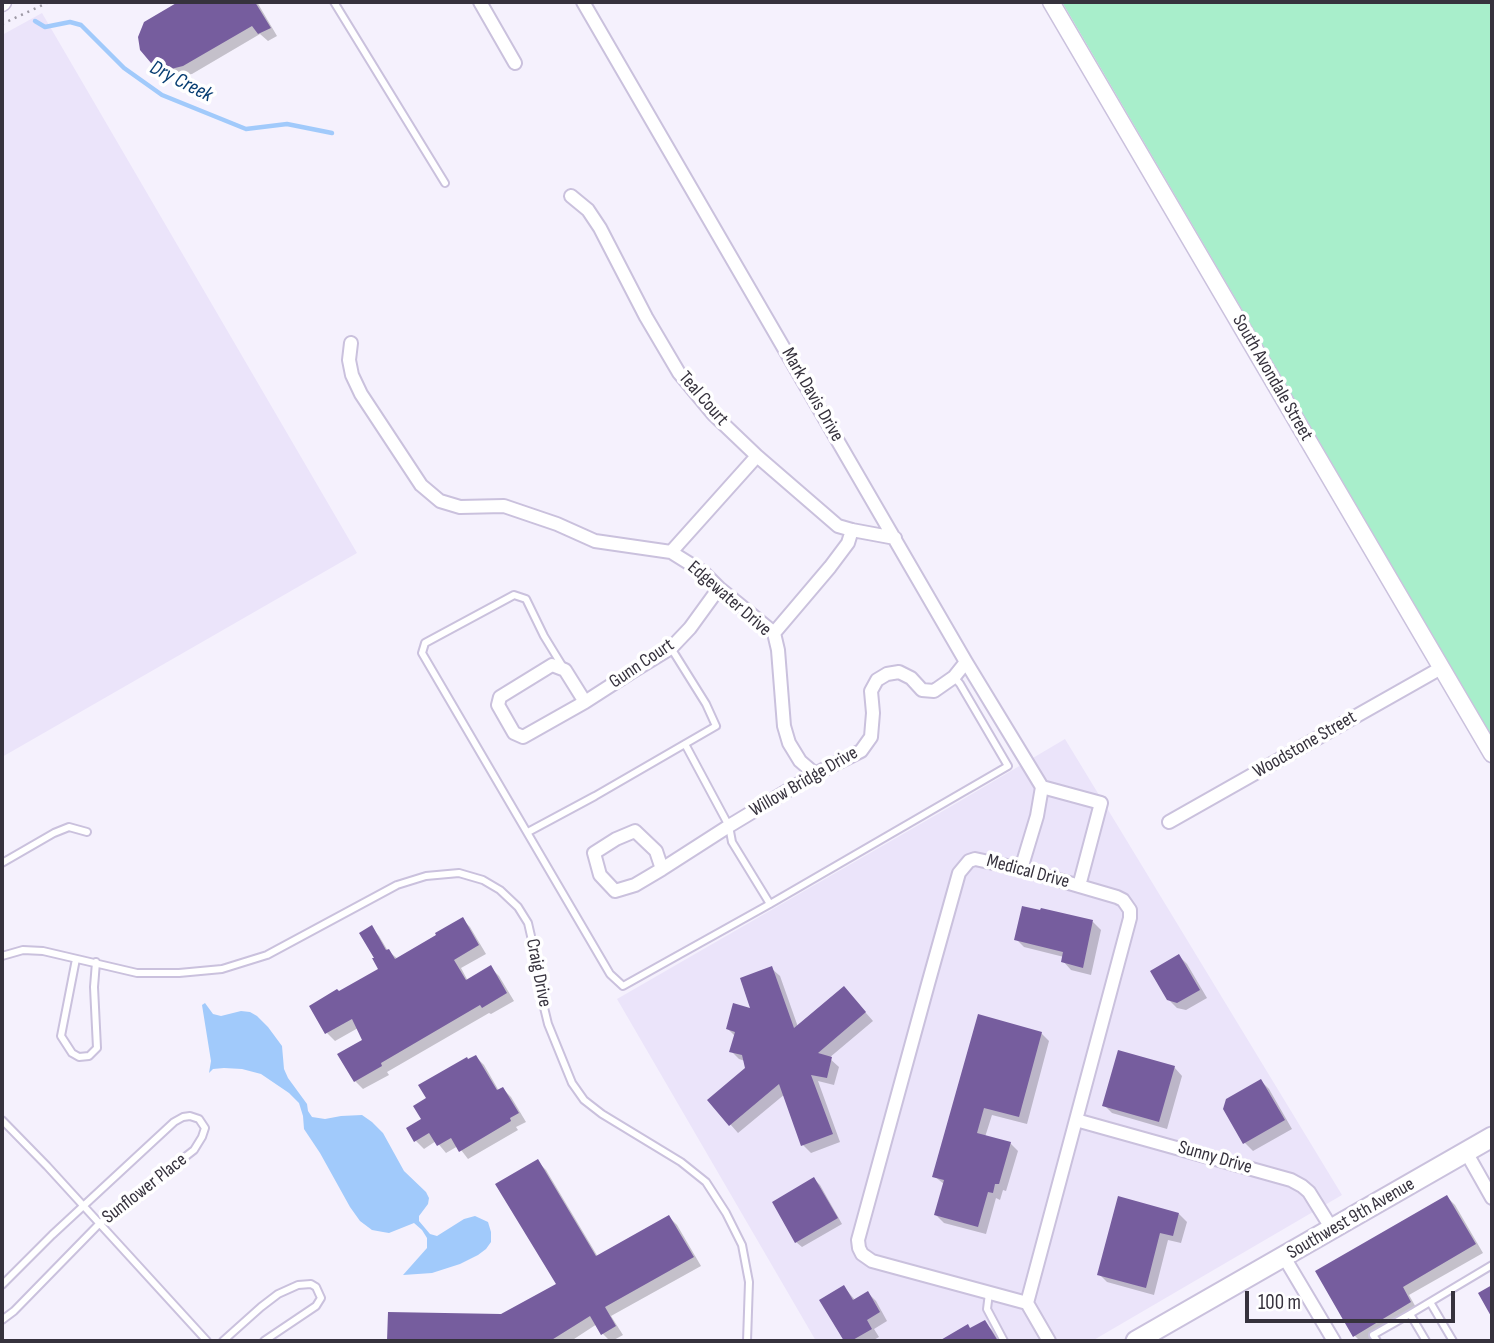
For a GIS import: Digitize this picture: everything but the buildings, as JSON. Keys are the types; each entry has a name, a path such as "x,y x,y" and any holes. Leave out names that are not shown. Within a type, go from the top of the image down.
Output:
{"main road":[{"name":"Southwest 9th Avenue","path":"1136,1341 1492,1137"}],"street":[{"path":"480,2 515,63"},
{"name":"Mark Davis Drive","path":"583,2 966,662 1042,787"},
{"name":"South Avondale Street","path":"1051,2 1492,754"},
{"name":"Teal Court","path":"571,196 588,210 600,228 646,317 679,373 713,414 838,526 895,538"},
{"name":"Edgewater Drive","path":"351,343 349,360 352,375 361,394 421,485 440,501 460,507 504,506 557,524 595,541 671,552 703,572 774,633 778,650 784,726 789,743 800,761 815,774"},
{"path":"671,552 757,456"},
{"path":"774,633 830,567 848,543 852,530"},
{"name":"Gunn Court","path":"565,670 552,666 500,697 498,705 514,733 523,737 671,648 690,628 719,588"},
{"name":"Willow Bridge Drive","path":"662,869 656,851 635,831 594,853 600,875 615,891 635,885 662,869 729,826 815,774 861,751 871,737 872,691 877,680 887,674 899,672 911,678 922,690 934,691 954,677 966,662"},
{"name":"Woodstone Street","path":"1169,822 1441,668"},
{"path":"565,670 585,702"},
{"path":"1021,869 1037,816 1042,787 1101,803 1079,886"},
{"name":"Medical Drive","path":"975,859 1021,869 1117,897 1123,900 1130,910 1027,1303 872,1261 862,1254 858,1240 960,873 969,861 975,859"},
{"name":"Sunny Drive","path":"1076,1120 1291,1180 1309,1192 1332,1229"},
{"path":"1466,1152 1492,1198"},
{"path":"1284,1258 1334,1341"},
{"path":"1027,1303 1049,1341"}],"lane":[{"path":"334,2 445,183"},
{"path":"565,670 526,599 514,595 425,643 422,653 610,974 623,986 1008,766 954,677"},
{"path":"528,832 716,726 706,704 671,648"},
{"path":"685,744 729,826 732,842 770,904"},
{"path":"2,863 69,827 87,832"},
{"name":"Craig Drive","path":"2,956 23,950 43,951 137,973 222,969 267,955 397,885 426,876 459,873 483,880 500,890 518,907 528,923 548,1024 572,1083 584,1100 602,1114 681,1161 706,1182 726,1213 741,1245 749,1282 747,1341"},
{"path":"76,959 61,1036 72,1053 79,1058 89,1056 97,1048 94,987 96,962"},
{"name":"Sunflower Place","path":"2,1284 174,1122 190,1116 199,1119 205,1128 194,1150 99,1224 2,1320"},
{"path":"2,1120 207,1341"},
{"path":"1377,1341 1373,1335 1492,1265"},
{"path":"223,1341 278,1294 298,1285 311,1284 316,1287 321,1298 316,1306 264,1341"},
{"path":"989,1293 987,1309 1003,1341"},
{"path":"1430,1302 1453,1341"},
{"path":"1410,1314 1426,1341"}],"path":[{"path":"2,24 49,2"}],"shaded area":[{"path":"42,13 357,553 2,757 2,35"},
{"path":"1065,739 1342,1195 1092,1341 816,1341 617,999"}],"green space":[{"path":"1062,2 1492,2 1492,737"}],"water":[{"path":"205,1003 213,1014 221,1016 241,1011 250,1012 268,1027 282,1046 284,1069 288,1078 307,1104 312,1117 325,1119 362,1115 383,1133 404,1171 429,1198 419,1221 430,1234 437,1236 464,1219 475,1216 488,1222 491,1242 486,1249 460,1264 432,1273 403,1275 427,1248 427,1238 422,1230 414,1223 389,1233 372,1230 360,1221 304,1129 299,1103 289,1093 261,1074 242,1069 213,1069 209,1073 211,1061 202,1005"}],"waterway":[{"name":"Dry Creek","path":"35,21 45,27 70,22 81,25 124,68 162,95 246,129 287,124 332,133"}]}
